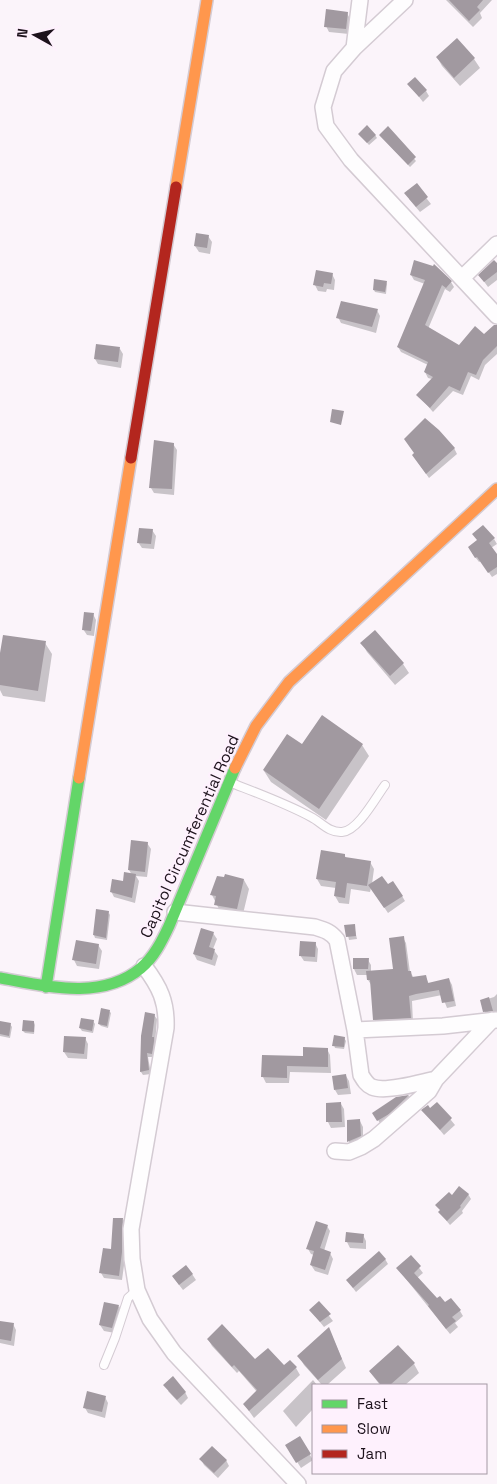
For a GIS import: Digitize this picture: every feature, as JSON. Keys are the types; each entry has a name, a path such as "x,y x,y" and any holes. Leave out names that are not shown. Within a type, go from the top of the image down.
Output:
{"street":[{"path":"46,986 120,523 207,0"},
{"path":"354,48 360,0"},
{"path":"405,0 354,48 334,71 323,107 326,126 351,160 497,316"},
{"path":"462,278 497,244"},
{"name":"Capitol Circumferential Road","path":"0,978 71,989 98,987 122,979 144,966 158,946 176,912 241,753 262,717 289,682 497,489"},
{"path":"176,912 315,927 333,934 337,940 355,1030 361,1075 365,1082 372,1087 384,1088 436,1079"},
{"path":"144,966 160,990 164,1003 166,1028 131,1229 132,1260 137,1290 150,1319 174,1353 298,1484"},
{"path":"355,1030 443,1026 494,1020"},
{"path":"335,1151 349,1152 374,1139 429,1091 436,1079 494,1020"}],"lane":[{"path":"229,782 296,808 314,818 326,828 342,832 360,821 385,785"},
{"path":"104,1365 128,1298 137,1290"}],"building":[{"path":"449,0 483,0 477,7 480,10 469,21"},
{"path":"326,9 348,12 346,29 324,27"},
{"path":"457,38 475,58 454,78 436,57"},
{"path":"415,77 427,90 419,97 407,84"},
{"path":"367,125 376,135 367,143 358,134"},
{"path":"388,126 416,157 408,165 379,135"},
{"path":"417,183 428,197 416,207 404,193"},
{"path":"196,233 209,235 207,248 194,246"},
{"path":"414,260 433,266 434,264 452,281 446,288 442,285 425,325 459,345 475,326 484,334 494,325 497,325 497,346 483,360 476,375 468,372 460,391 449,386 430,408 416,395 433,377 424,372 428,362 397,347 425,280 410,275"},
{"path":"494,260 497,263 497,272 484,282 478,275"},
{"path":"316,270 333,273 331,284 324,283 323,287 313,285"},
{"path":"374,279 387,281 385,292 373,290"},
{"path":"341,301 378,309 372,327 336,318"},
{"path":"96,344 120,347 118,362 94,359"},
{"path":"332,409 344,411 341,425 330,422"},
{"path":"425,418 455,448 426,474 412,455 414,453 404,439"},
{"path":"154,440 174,443 172,489 149,488"},
{"path":"483,525 495,538 489,543 497,554 497,567 488,573 468,547 477,540 472,534"},
{"path":"139,528 153,529 151,544 137,543"},
{"path":"84,612 94,613 91,631 82,630"},
{"path":"375,630 404,663 390,676 360,643"},
{"path":"3,635 46,641 38,691 0,685 0,653"},
{"path":"322,715 363,744 319,809 263,770 287,734 302,744"},
{"path":"131,840 148,842 145,872 128,870"},
{"path":"321,850 345,854 345,857 371,861 367,886 347,883 345,898 334,896 336,882 316,879"},
{"path":"124,872 136,874 132,898 110,892 112,879 123,881"},
{"path":"225,874 244,879 237,909 214,905 216,896 210,895 217,876 224,877"},
{"path":"382,876 388,884 393,881 403,896 384,908 368,885"},
{"path":"96,909 109,911 106,938 93,935"},
{"path":"355,924 356,936 346,937 344,925"},
{"path":"201,928 214,932 209,947 215,949 212,960 193,954"},
{"path":"404,936 408,971 411,971 412,977 426,975 428,983 449,978 454,1001 442,1003 439,990 416,994 409,996 411,1018 373,1020 370,980 367,980 366,971 393,969 389,938"},
{"path":"76,940 99,944 96,964 72,960"},
{"path":"300,941 316,942 315,957 299,956"},
{"path":"353,958 369,958 368,969 353,969"},
{"path":"489,997 493,1011 483,1012 480,1000"},
{"path":"101,1008 110,1010 107,1026 98,1024"},
{"path":"145,1012 155,1014 152,1037 154,1037 154,1041 152,1054 147,1053 149,1070 140,1072 141,1036"},
{"path":"81,1018 94,1020 92,1031 79,1028"},
{"path":"23,1020 34,1021 34,1032 22,1031"},
{"path":"0,1021 11,1023 9,1036 0,1034"},
{"path":"334,1035 345,1037 344,1047 332,1046"},
{"path":"64,1036 86,1037 84,1054 63,1052"},
{"path":"303,1047 328,1048 328,1067 287,1066 287,1078 261,1077 262,1055 303,1056"},
{"path":"346,1074 348,1088 334,1090 332,1076"},
{"path":"409,1095 389,1114 377,1121 372,1113 396,1097"},
{"path":"341,1102 342,1122 326,1122 326,1103"},
{"path":"437,1102 452,1118 440,1130 421,1110 428,1105 430,1108"},
{"path":"360,1119 361,1136 347,1142 347,1120"},
{"path":"459,1186 469,1194 461,1207 447,1221 438,1212 440,1210 435,1205 449,1192 452,1195"},
{"path":"113,1218 123,1218 119,1276 99,1273 103,1248 111,1249"},
{"path":"316,1221 328,1225 320,1248 331,1252 325,1270 310,1265 314,1251 306,1249"},
{"path":"346,1232 364,1234 363,1243 345,1242"},
{"path":"379,1251 386,1259 353,1288 346,1280"},
{"path":"411,1255 421,1266 414,1273 437,1298 440,1296 445,1302 451,1298 461,1310 452,1317 456,1321 446,1329 429,1305 396,1268"},
{"path":"186,1265 193,1274 179,1285 172,1276"},
{"path":"319,1301 331,1314 320,1322 309,1310"},
{"path":"104,1302 119,1305 112,1328 99,1325"},
{"path":"0,1321 14,1323 11,1341 0,1339"},
{"path":"222,1324 255,1359 268,1348 284,1365 290,1360 297,1367 249,1411 243,1404 257,1390 234,1365 232,1367 207,1339"},
{"path":"329,1327 342,1359 318,1380 297,1356"},
{"path":"398,1345 415,1363 391,1384 380,1384 369,1371"},
{"path":"173,1376 186,1392 177,1400 163,1385"},
{"path":"87,1391 106,1396 102,1412 83,1408"},
{"path":"300,1436 311,1454 296,1463 285,1445"},
{"path":"212,1446 227,1460 214,1473 199,1459"}],"traffic: fast":[{"path":"0,978 54,987 91,988 109,985 126,978 146,964 154,954 169,926 235,768"},
{"path":"46,987 79,778"}],"traffic: slow":[{"path":"176,187 207,0"},
{"path":"79,778 131,458"},
{"path":"235,768 256,726 289,682 497,489"}],"traffic: jam":[{"path":"131,458 176,187"}]}
